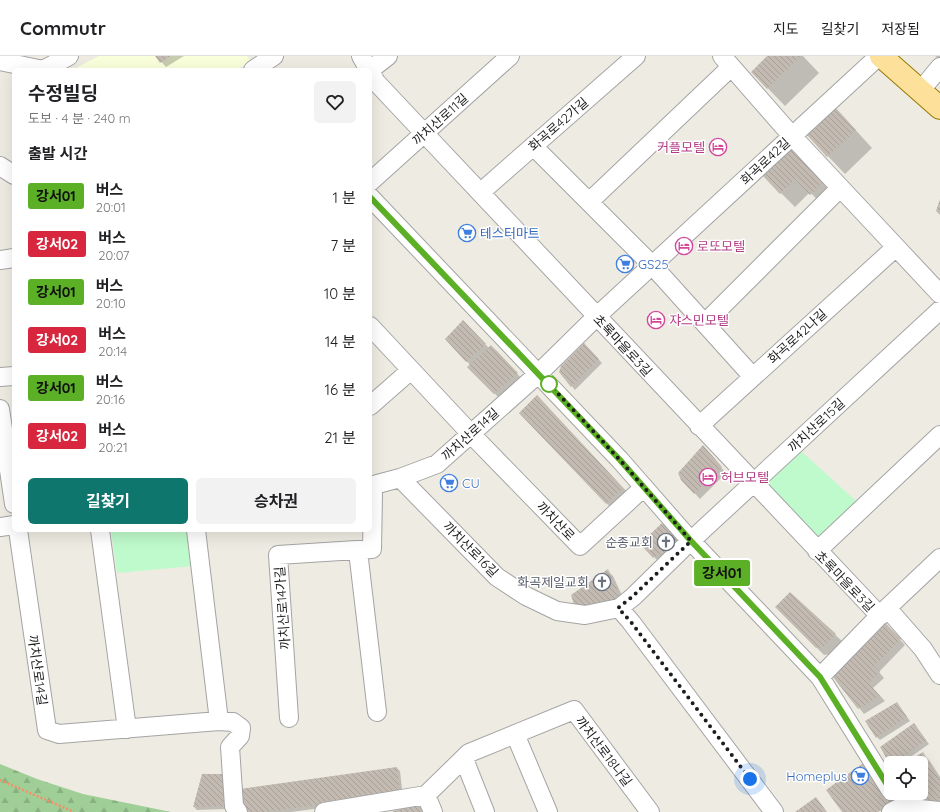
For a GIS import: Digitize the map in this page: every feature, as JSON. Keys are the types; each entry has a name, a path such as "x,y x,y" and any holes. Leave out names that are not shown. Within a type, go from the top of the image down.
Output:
{"main road":[{"path":"880,56 940,108"}],"street":[{"path":"47,68 69,56"},
{"name":"초록마을로3길","path":"361,56 368,68"},
{"path":"372,69 388,56"},
{"name":"까치산로11길","path":"372,180 510,56"},
{"name":"화곡로42가길","path":"481,192 636,56"},
{"name":"화곡로42길","path":"538,374 597,316 880,56"},
{"path":"0,61 33,68"},
{"path":"589,202 726,61 792,136 940,294"},
{"path":"921,90 939,69"},
{"name":"초록마을로3길","path":"372,75 376,82 481,192 753,484 817,551 924,649 938,668"},
{"path":"533,146 652,265 753,377"},
{"path":"0,166 12,174"},
{"path":"704,323 840,188"},
{"path":"372,199 620,460 691,541 820,677 896,803 940,811"},
{"name":"화곡로42나길","path":"699,426 896,247"},
{"path":"0,260 12,258"},
{"name":"까치산로15길","path":"691,541 940,310"},
{"path":"372,328 471,434"},
{"path":"372,404 411,370"},
{"name":"까치산로14길","path":"372,485 400,478 437,464 538,374"},
{"path":"0,377 12,376"},
{"path":"0,409 12,490"},
{"name":"까치산로","path":"471,434 580,546 644,487"},
{"path":"817,551 940,435"},
{"name":"까치산로16길","path":"400,478 497,577 526,596 556,611 585,615 618,608 632,597 691,541"},
{"name":"까치산로14가길","path":"289,718 278,555 372,549 372,491"},
{"path":"0,527 12,525"},
{"name":"까치산로14길","path":"18,532 47,730 59,734 219,721 233,722 241,728 240,736 230,747 234,806 238,812"},
{"path":"100,532 126,729"},
{"path":"196,532 219,721"},
{"path":"358,551 377,712"},
{"path":"820,677 940,558"},
{"path":"618,608 631,622 774,812"},
{"name":"까치산로18나길","path":"426,795 469,753 574,710 650,812"},
{"path":"515,734 548,812"},
{"path":"464,759 485,812"},
{"path":"324,812 383,807 426,795 433,812"}],"path":[{"path":"0,780 74,812"}],"shaded area":[{"path":"99,56 247,56 250,61 240,68 76,68"}],"green space":[{"path":"801,451 856,501 816,541 764,486"},
{"path":"111,532 188,532 193,566 117,573"},
{"path":"0,764 37,779 83,794 171,812 0,812"}],"building":[{"path":"155,56 171,56 160,63"},
{"path":"767,56 801,56 767,89 751,72"},
{"path":"835,107 856,130 827,157 806,134"},
{"path":"792,146 825,180 810,195 795,179 780,194 762,175"},
{"path":"940,199 940,215 936,211"},
{"path":"463,320 486,344 466,362 445,339"},
{"path":"584,343 599,359 571,387 559,372 561,366"},
{"path":"491,345 518,373 494,394 467,367"},
{"path":"537,395 623,488 606,504 519,413"},
{"path":"703,445 722,467 694,494 681,480 678,473"},
{"path":"662,523 682,541 665,560 659,553 653,558 640,544"},
{"name":"화곡제일교회","path":"608,569 621,598 607,610 575,608 571,595"},
{"path":"790,592 836,634 823,647 816,648 775,607"},
{"path":"884,622 901,639 874,666 880,672 868,683 880,696 858,709 829,672"},
{"path":"897,702 907,717 876,738 865,721"},
{"path":"914,723 926,740 904,756 885,756 880,747"},
{"path":"923,752 925,756 916,756"},
{"path":"928,760 940,780 940,802 919,800 928,800"},
{"name":"Homeplus","path":"866,761 884,791 884,800 890,800 892,804 878,812 842,812 826,790"},
{"path":"397,767 400,794 264,812 245,812 240,789"},
{"path":"202,774 224,774 224,806 193,807"},
{"path":"816,797 827,812 795,812"},
{"path":"421,804 425,812 393,812 393,811"}],"bus line":[{"name":"강서01","path":"372,199 620,460 691,541 820,677 884,780"}],"place":[{"name":"커플모텔","path":"718,147"},
{"name":"테스터마트","path":"467,233"},
{"name":"로또모텔","path":"684,246"},
{"name":"GS25","path":"625,264"},
{"name":"쟈스민모텔","path":"656,320"},
{"name":"허브모텔","path":"708,477"},
{"name":"CU","path":"449,483"},
{"name":"순종교회","path":"666,542"},
{"name":"화곡제일교회","path":"602,582"},
{"name":"Homeplus","path":"860,776"}],"route":[{"path":"549,384 620,460 691,541 632,597 618,608 631,622 750,779"}]}
